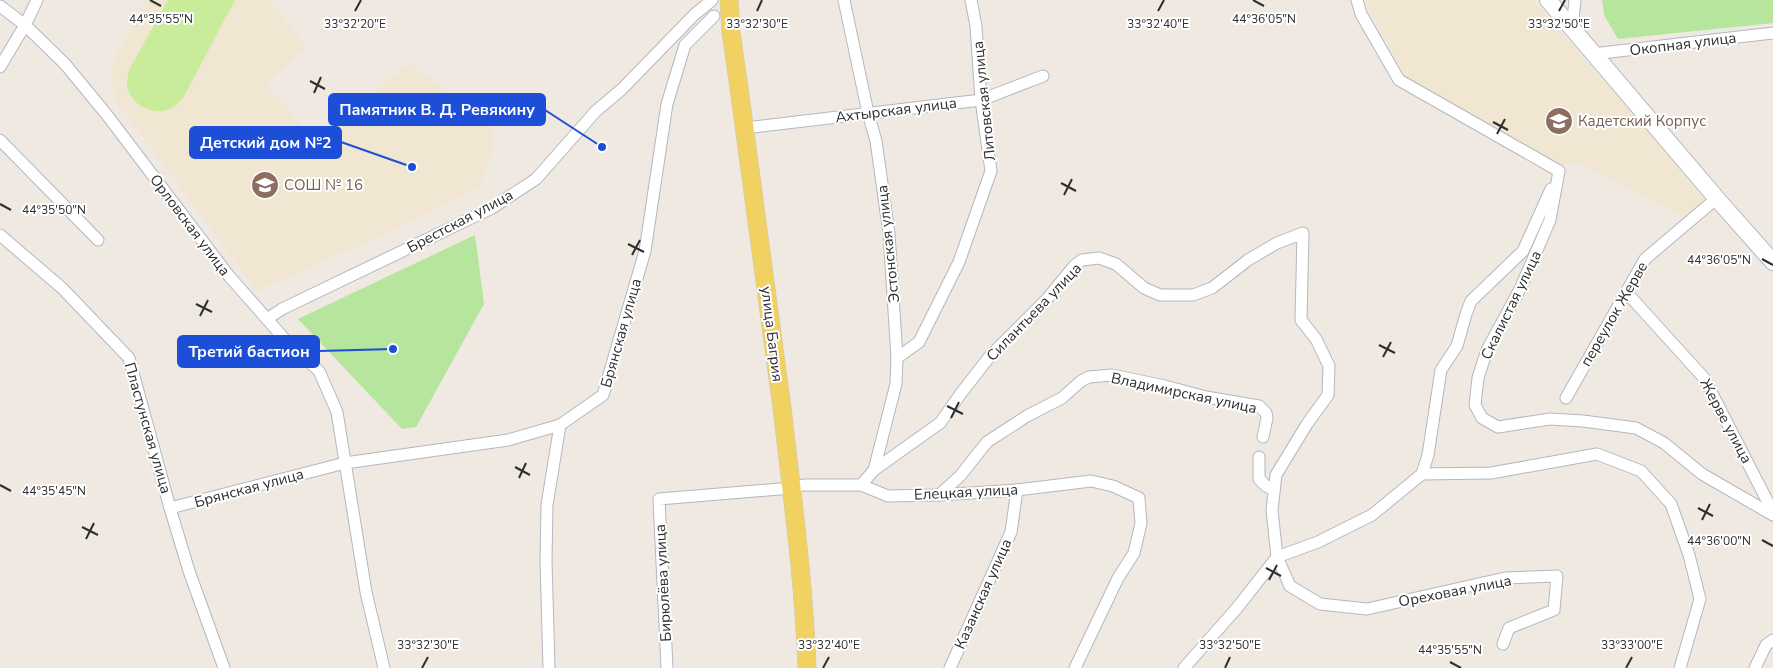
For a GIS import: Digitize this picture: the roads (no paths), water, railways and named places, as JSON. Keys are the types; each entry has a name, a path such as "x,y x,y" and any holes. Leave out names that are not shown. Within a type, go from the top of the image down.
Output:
{"main road":[{"name":"улица Багрия","path":"729,0 731,32 798,535 807,668"},
{"path":"1548,0 1773,262"}],"street":[{"path":"0,67 25,25 37,0"},
{"name":"Брестская улица","path":"267,319 282,309 492,208 536,179 596,111 622,89 694,15 712,0"},
{"name":"Эстонская улица","path":"844,0 868,113 876,141 889,233 897,358 896,384 874,470 862,485"},
{"name":"Литовская улица","path":"897,358 919,342 959,262 991,171 981,100 976,26 971,0"},
{"path":"1184,668 1237,608 1277,557 1318,542 1372,515 1422,474 1428,455 1441,370 1457,346 1466,314 1472,301 1523,251 1559,171 1399,80 1361,14 1357,0"},
{"path":"1572,29 1575,0"},
{"name":"Орловская улица","path":"0,6 25,25 65,64 107,115 228,276 288,342 318,371 336,412 366,592 384,668"},
{"name":"Брянская улица","path":"170,508 345,463 508,440 560,425 603,395 645,251 667,104 685,45 714,16"},
{"name":"Окопная улица","path":"1593,54 1773,34"},
{"name":"Ахтырская улица","path":"745,128 981,100 1043,76"},
{"path":"0,140 98,240"},
{"name":"Скалистая улица","path":"1559,171 1550,220 1520,286 1487,350 1478,378 1475,406 1482,418 1498,427 1550,419 1584,421 1636,428 1664,442 1702,474 1773,514"},
{"name":"переулок Жерве","path":"1566,398 1645,259 1717,198"},
{"name":"Силантьева улица","path":"874,470 940,423 990,356 1047,299 1075,265 1082,260 1099,258 1116,264 1144,288 1160,295 1193,295 1212,288 1248,260 1277,243 1303,233 1301,320 1316,339 1329,366 1328,395 1307,424 1276,475 1272,510 1277,557"},
{"name":"Пластунская улица","path":"0,235 62,288 129,358 189,571 224,668"},
{"name":"Жерве улица","path":"1627,292 1704,378 1773,514"},
{"name":"Владимирская улица","path":"939,495 960,476 986,442 1027,416 1062,398 1081,381 1089,377 1112,375 1206,397 1259,406 1266,413 1267,418 1263,437"},
{"path":"549,668 546,560 547,505 560,425"},
{"path":"1422,474 1491,473 1597,454 1640,471 1671,504 1689,555 1700,599 1680,668"},
{"path":"1259,457 1259,479 1266,486 1274,490"},
{"name":"Елецкая улица","path":"659,498 792,488 803,485 862,485 888,496 1017,490 1091,481 1113,486 1139,498 1141,523 1134,553 1118,578 1075,668"},
{"name":"Казанская улица","path":"950,668 1011,532 1017,490"},
{"name":"Бирюлёва улица","path":"659,498 667,668"},
{"name":"Ореховая улица","path":"1277,557 1290,586 1320,604 1367,609 1505,578 1557,576 1554,610 1509,628 1503,644"},
{"path":"1755,668 1766,645 1773,640"}],"place":[{"name":"Кадетский Корпус","path":"1559,121"},
{"name":"Памятник В. Д. Ревякину","path":"602,147"},
{"name":"Детский дом №2","path":"412,167"},
{"name":"СОШ № 16","path":"265,185"},
{"name":"Третий бастион","path":"393,349"}]}
